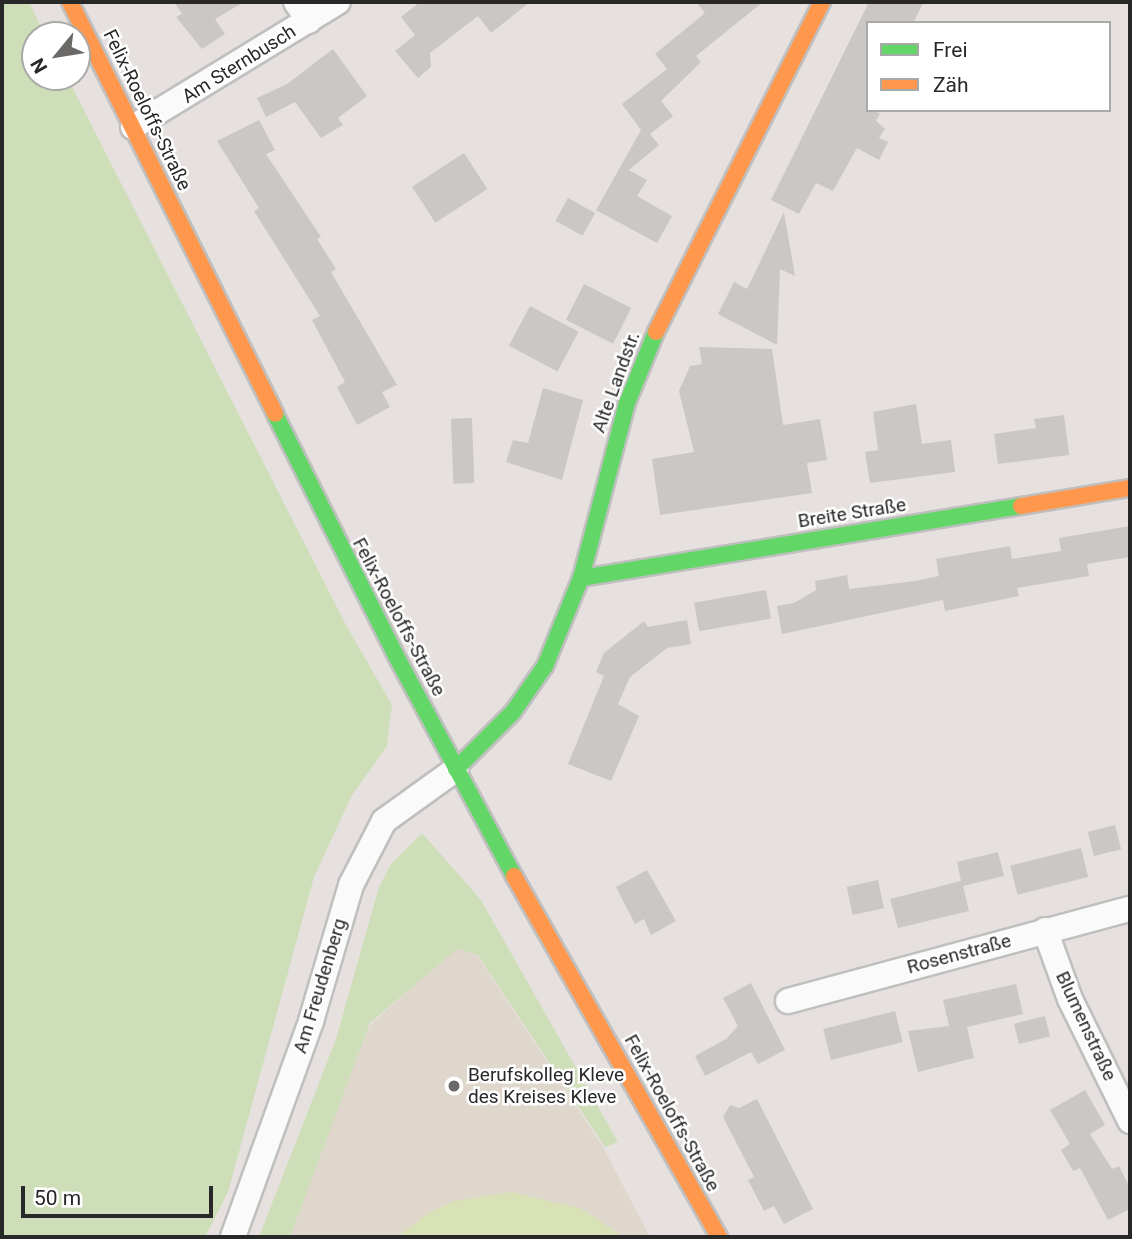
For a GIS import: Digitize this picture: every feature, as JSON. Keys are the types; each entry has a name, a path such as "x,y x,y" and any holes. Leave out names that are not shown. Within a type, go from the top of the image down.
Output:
{"street":[{"name":"Felix-Roeloffs-Straße","path":"70,2 331,533 456,769 719,1237"},
{"name":"Am Sternbusch","path":"133,127 303,11 338,2"},
{"name":"Alte Landstr.","path":"456,769 532,688 565,623 581,578 623,416 647,351 822,2"},
{"name":"Breite Straße","path":"581,578 1130,488"},
{"name":"Am Freudenberg","path":"233,1237 311,1021 351,885 384,821 456,769"},
{"name":"Rosenstraße","path":"788,1001 1130,909"},
{"name":"Blumenstraße","path":"1045,930 1070,999 1130,1121"}],"shaded area":[{"name":"Berufskolleg Kleve des Kreises Kleve","path":"456,948 477,955 603,1147 650,1237 284,1237 370,1025"}],"green space":[{"path":"2,2 29,2 38,21 21,21 21,91 74,91 346,625 392,705 387,746 352,795 314,877 228,1192 205,1237 2,1237"},
{"path":"422,833 481,900 618,1142 605,1147 478,955 457,949 370,1023 290,1237 259,1237 336,1039 379,887 391,864"},
{"path":"512,1192 582,1209 624,1237 397,1237 430,1212 455,1201"}],"building":[{"path":"174,2 244,2 215,19 225,34 202,49 176,17 182,14"},
{"path":"420,2 530,2 491,33 478,16 430,53 431,67 418,78 395,51 415,35 401,17"},
{"path":"696,2 763,2 696,56 701,62 661,101 673,116 650,134 659,145 629,170 647,180 637,196 672,216 657,243 596,210 641,130 622,104 667,69 655,54 705,13"},
{"path":"869,2 924,2 914,21 866,21 866,112 880,113 876,121 885,129 879,138 888,142 879,160 857,148 833,191 816,183 799,214 771,200"},
{"path":"333,49 367,96 338,118 343,125 321,138 295,102 266,117 257,98 287,84"},
{"path":"259,120 275,150 266,154 321,237 317,239 336,269 331,272 397,385 382,392 390,407 357,425 337,387 345,382 312,320 320,316 254,211 259,208 217,141"},
{"path":"464,153 487,189 435,223 412,187"},
{"path":"568,198 595,213 583,236 555,221"},
{"path":"784,212 795,276 780,269 777,345 718,314 734,282 747,289"},
{"path":"584,284 631,308 613,344 566,320"},
{"path":"530,306 579,332 557,372 509,346"},
{"path":"699,347 772,349 783,425 820,419 827,460 807,463 812,493 660,515 652,459 694,452 679,391 690,366 702,364"},
{"path":"543,388 583,400 562,480 506,462 513,440 528,443"},
{"path":"916,404 922,444 951,440 955,472 870,483 865,452 878,450 873,412"},
{"path":"1064,415 1069,455 998,464 994,434 1036,428 1034,419"},
{"path":"472,418 474,483 453,484 451,419"},
{"path":"1130,526 1130,557 1087,564 1089,576 1017,588 1019,596 945,611 943,600 782,634 777,606 794,603 816,590 815,581 847,575 849,589 915,581 939,576 936,559 1010,546 1012,559 1061,551 1059,538"},
{"path":"766,590 771,619 699,631 694,603"},
{"path":"687,620 691,644 667,648 630,677 618,704 639,716 611,781 568,764 604,676 596,672 604,653 644,621 648,627"},
{"path":"1115,825 1121,849 1094,856 1088,832"},
{"path":"1081,848 1088,877 1017,895 1010,866"},
{"path":"998,852 1004,876 963,886 969,911 898,928 890,899 961,881 957,862"},
{"path":"647,870 676,921 651,935 644,919 635,924 616,887"},
{"path":"878,880 884,908 853,915 847,887"},
{"path":"751,983 785,1050 758,1064 751,1052 705,1076 695,1056 726,1039 738,1026 723,998"},
{"path":"1016,984 1023,1014 967,1027 974,1058 918,1072 908,1031 949,1026 943,1000"},
{"path":"895,1011 903,1042 831,1060 823,1029"},
{"path":"1045,1016 1050,1036 1019,1044 1014,1024"},
{"path":"1085,1090 1105,1125 1090,1134 1112,1169 1119,1166 1130,1188 1130,1209 1108,1220 1080,1168 1073,1171 1061,1150 1070,1144 1050,1110"},
{"path":"757,1099 813,1209 784,1224 774,1206 764,1211 748,1180 754,1177 723,1117 730,1105 739,1108"}],"traffic: fast":[{"path":"456,769 513,712 545,666 581,578 627,403 656,332"},
{"path":"275,414 395,654 514,876"},
{"path":"581,578 1021,506"}],"traffic: slow":[{"path":"70,2 275,414"},
{"path":"656,332 822,2"},
{"path":"1021,506 1130,488"},
{"path":"514,876 719,1237"}],"place":[{"name":"Berufskolleg Kleve des Kreises Kleve","path":"454,1086"}]}
